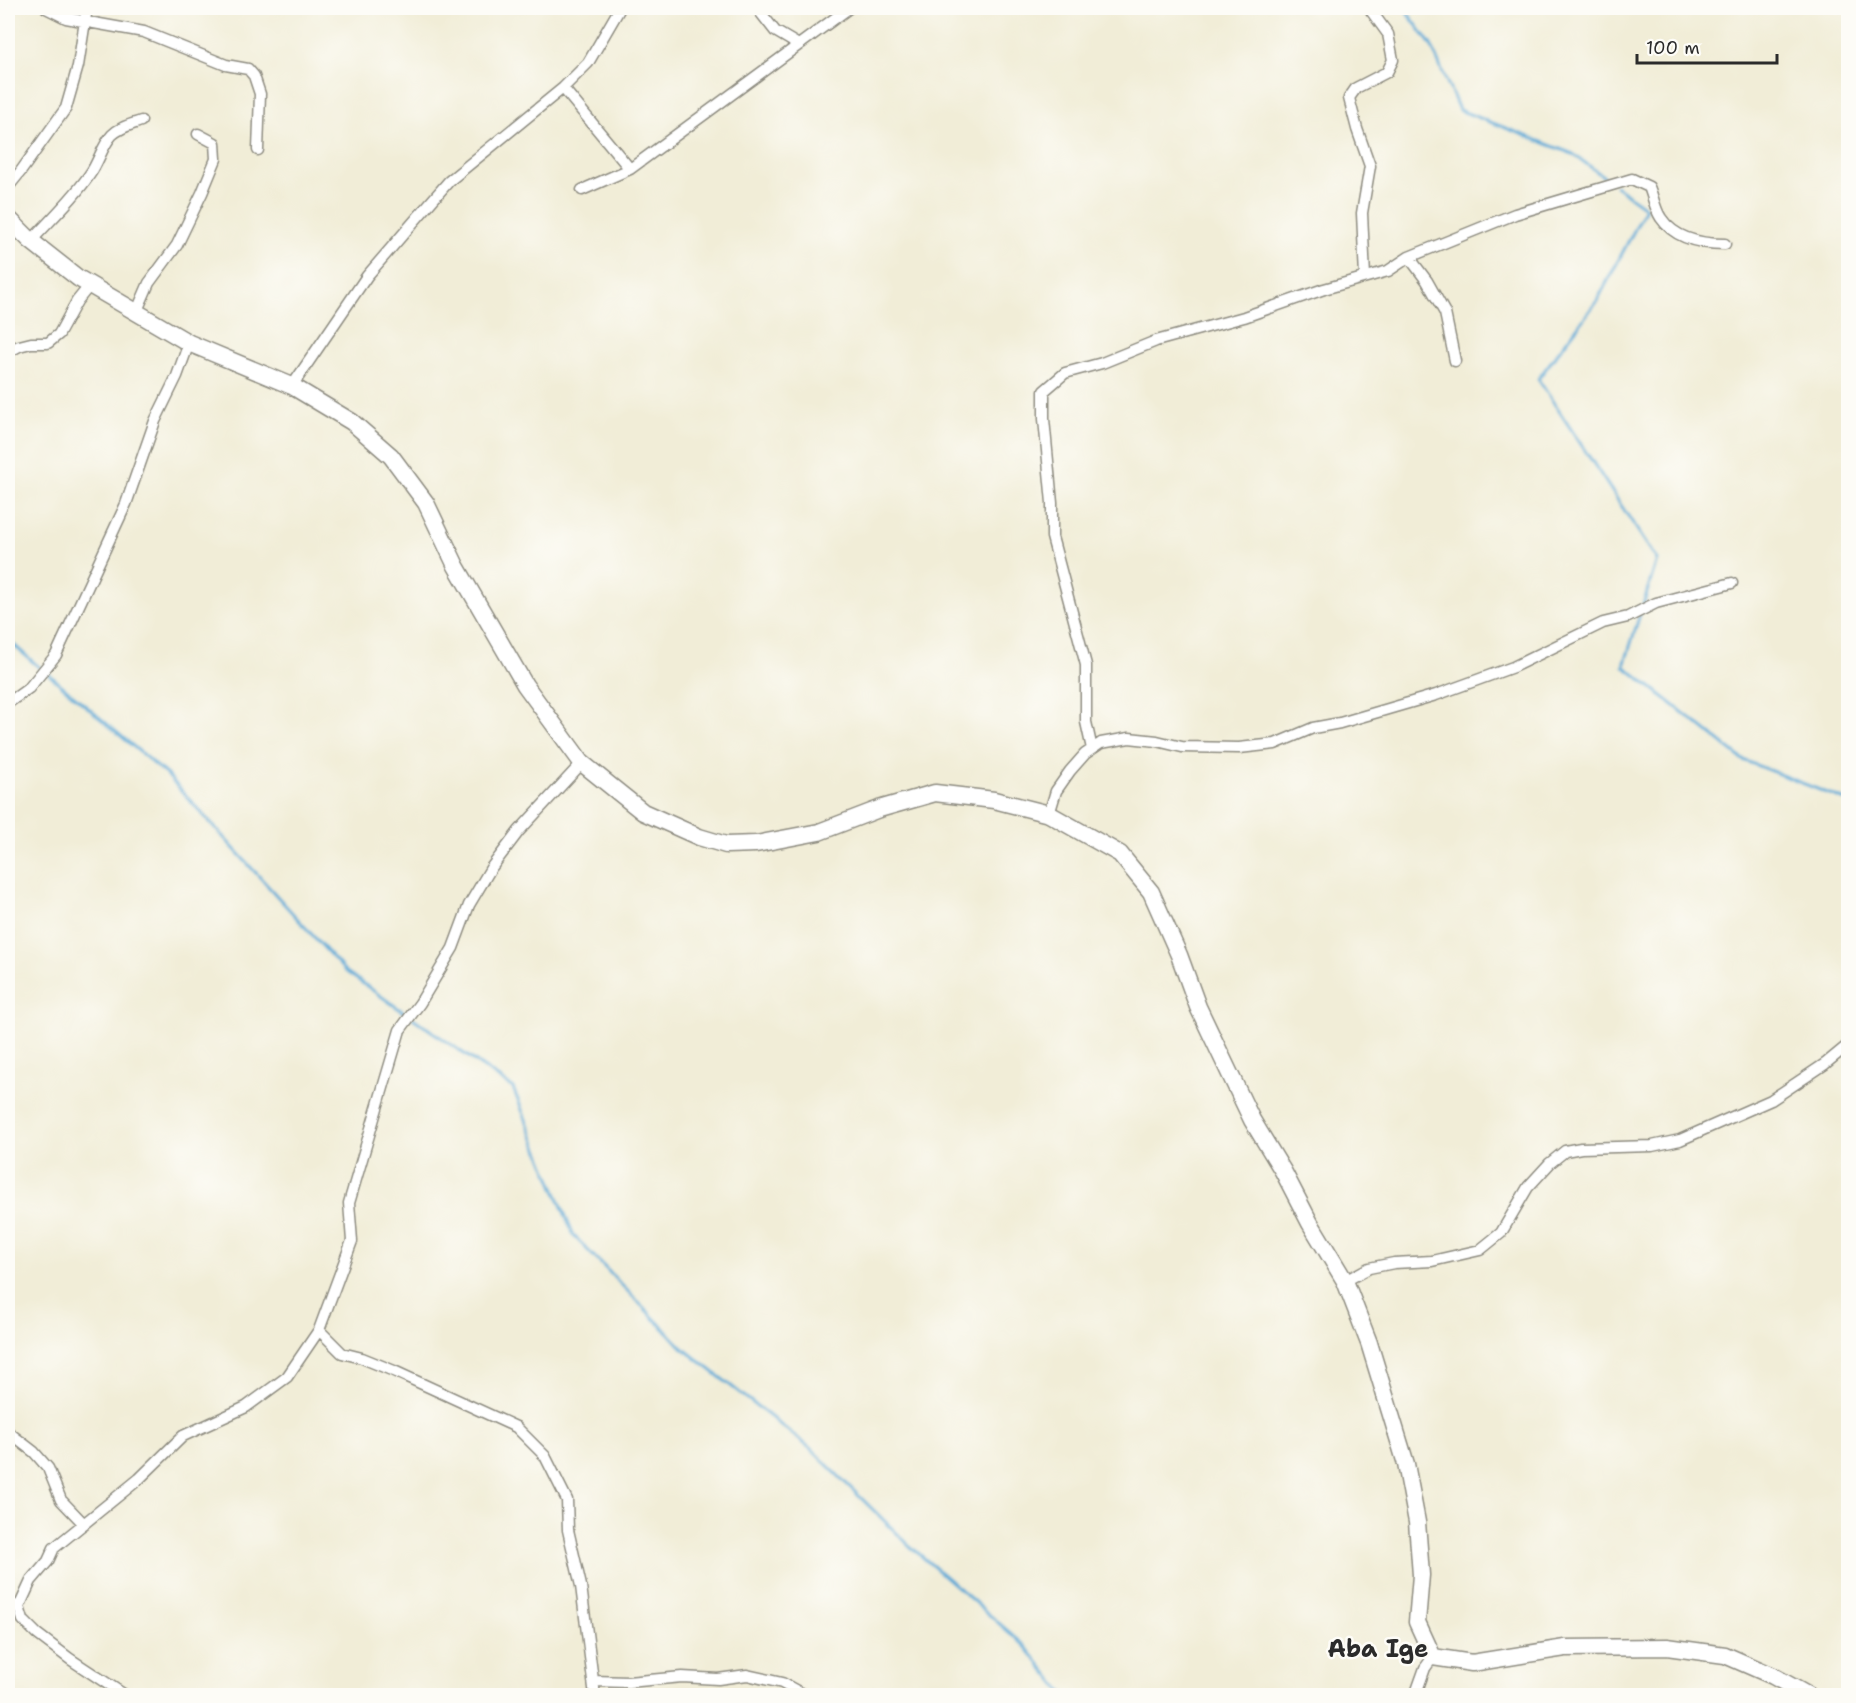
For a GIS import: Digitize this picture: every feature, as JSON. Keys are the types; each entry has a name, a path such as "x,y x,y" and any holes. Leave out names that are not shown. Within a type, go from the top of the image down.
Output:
{"street":[{"path":"46,8 66,18 144,32 226,65 248,69 254,76 260,94 258,150"},
{"path":"8,187 66,108 78,66 87,8"},
{"path":"292,386 367,276 449,181 563,88 588,63 620,8"},
{"path":"757,8 775,31 797,44"},
{"path":"582,190 630,169 849,8"},
{"path":"1365,277 1362,213 1370,166 1349,98 1356,88 1387,72 1393,60 1388,34 1369,8"},
{"path":"563,88 630,169"},
{"path":"31,241 92,171 112,135 122,127 141,122"},
{"path":"136,313 149,283 177,245 216,159 215,143 198,134"},
{"path":"1092,749 1086,722 1086,665 1052,537 1052,503 1044,419 1044,391 1065,374 1102,363 1156,341 1244,317 1324,289 1388,271 1409,257 1515,214 1632,179 1648,187 1660,217 1673,230 1696,242 1725,244"},
{"path":"8,218 31,241 78,278 189,343 292,386 352,422 391,456 426,503 456,566 525,686 582,763 643,812 699,837 726,845 756,844 819,832 879,809 935,793 994,800 1049,814 1120,854 1151,892 1179,955 1198,1007 1252,1120 1345,1281 1369,1342 1406,1464 1417,1522 1421,1575 1417,1622 1433,1657"},
{"path":"1409,257 1427,281 1445,313 1455,362"},
{"path":"8,352 31,343 48,343 59,334 77,301 90,285"},
{"path":"8,703 29,688 56,655 126,504 155,421 189,343"},
{"path":"1049,814 1056,791 1070,771 1085,754 1101,743 1129,738 1182,747 1239,748 1275,744 1313,728 1340,723 1436,695 1513,667 1603,623 1628,617 1656,603 1732,583"},
{"path":"126,1695 70,1659 37,1634 23,1620 19,1607 31,1581 48,1561 54,1548 139,1479 183,1436 246,1407 287,1377 319,1330 352,1241 349,1203 400,1030 420,1003 453,948 470,905 491,868 519,831 582,763"},
{"path":"1345,1281 1369,1268 1394,1263 1432,1261 1480,1250 1502,1233 1528,1187 1550,1163 1565,1151 1581,1148 1652,1146 1680,1140 1771,1100 1825,1064 1848,1045"},
{"path":"319,1330 342,1353 362,1358 394,1371 516,1427 544,1456 567,1500 568,1530 581,1586 595,1695"},
{"path":"8,1432 34,1452 48,1468 61,1500 84,1524"},
{"path":"8,1603 19,1607"},
{"path":"1433,1657 1472,1663 1565,1648 1667,1647 1725,1656 1773,1676 1809,1695"},
{"path":"1415,1695 1425,1668 1433,1657"},
{"path":"593,1681 628,1682 682,1677 718,1679 747,1675 782,1683 806,1695"}],"waterway":[{"path":"1404,8 1431,45 1459,110 1573,154 1611,182"},
{"path":"1616,186 1646,208 1597,301 1538,379 1657,560 1643,605"},
{"path":"1640,614 1624,666 1743,760 1848,801"},
{"path":"8,640 40,668"},
{"path":"46,672 168,776 345,971 408,1015"},
{"path":"413,1018 513,1088 574,1236 684,1349 810,1448 910,1546 1024,1645 1066,1696"}],"district":[{"name":"Aba Ige","path":"1378,1649"}]}
